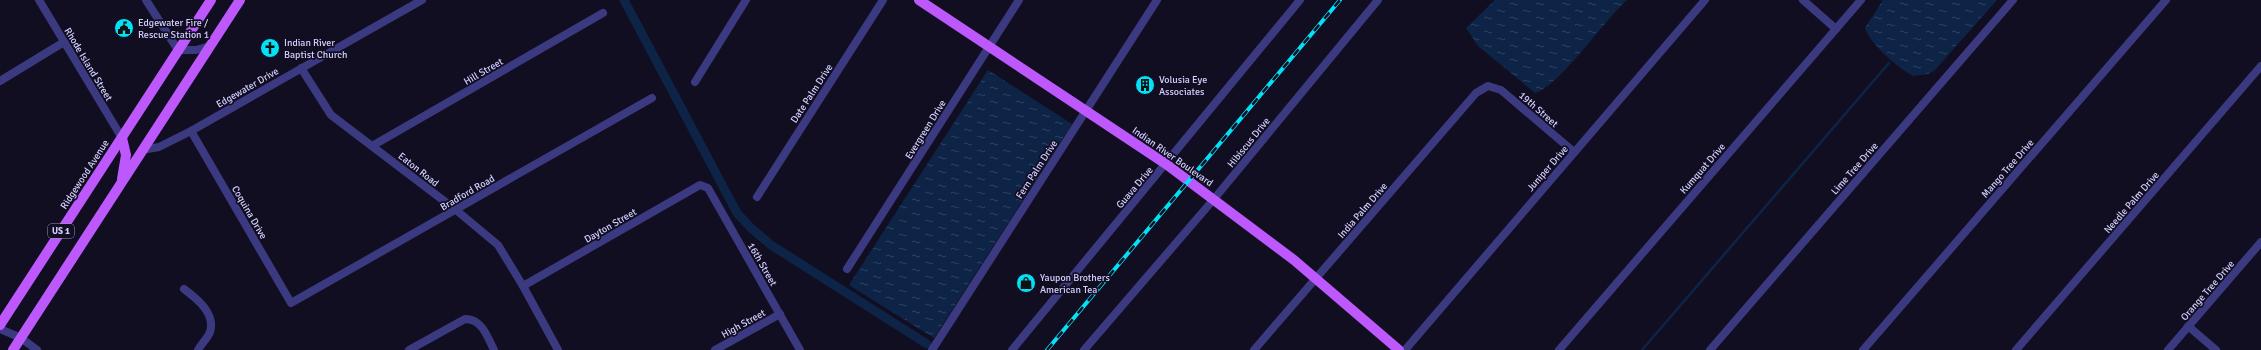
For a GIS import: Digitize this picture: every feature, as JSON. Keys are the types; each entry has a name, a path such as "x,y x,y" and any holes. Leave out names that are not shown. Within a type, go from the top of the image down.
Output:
{"main road":[{"name":"Ridgewood Avenue","path":"0,325 210,0"},
{"name":"Ridgewood Avenue","path":"13,350 240,0"},
{"name":"Indian River Boulevard","path":"919,0 1166,164 1316,278 1399,350"},
{"name":"Ridgewood Avenue","path":"122,138 126,155 122,183"}],"street":[{"name":"Rhode Island Street","path":"39,0 122,138"},
{"path":"146,0 178,50 196,50 210,46"},
{"name":"Edgewater Drive","path":"142,150 159,147 191,131 422,0"},
{"path":"695,82 746,0"},
{"name":"Date Palm Drive","path":"756,197 883,0"},
{"name":"Evergreen Drive","path":"847,269 1019,0"},
{"name":"Fern Palm Drive","path":"932,350 1157,0"},
{"name":"Guava Drive","path":"1012,350 1300,0"},
{"name":"Hibiscus Drive","path":"1084,350 1214,199 1378,0"},
{"name":"Juniper Drive","path":"1404,350 1705,0"},
{"path":"1803,0 1836,29"},
{"name":"Kumquat Drive","path":"1559,350 1861,0"},
{"name":"Lime Tree Drive","path":"1710,350 2013,0"},
{"name":"Mango Tree Drive","path":"1863,350 2166,0"},
{"name":"Hill Street","path":"372,146 603,13"},
{"path":"0,81 64,42"},
{"name":"Needle Palm Drive","path":"2016,350 2261,66"},
{"name":"Eaton Road","path":"301,68 332,115 456,210 498,246 523,286 558,350"},
{"name":"19th Street","path":"1488,86 1501,90 1574,152"},
{"name":"India Palm Drive","path":"1254,350 1476,93 1488,86"},
{"name":"Bradford Road","path":"291,303 652,98"},
{"name":"Coquina Drive","path":"191,131 291,303"},
{"name":"Dayton Street","path":"523,286 700,185 708,188"},
{"name":"16th Street","path":"708,188 800,350"},
{"name":"Orange Tree Drive","path":"2168,350 2261,242"},
{"path":"184,289 198,300 210,320 210,331 198,350"},
{"name":"High Street","path":"715,350 780,314"},
{"path":"409,350 465,319 472,319 480,324 494,350"},
{"path":"2188,326 2216,350"},
{"path":"0,329 21,338 37,350"}],"water":[{"path":"1495,0 1627,0 1617,9 1569,66 1545,88 1535,93 1478,46 1466,28"},
{"path":"1883,0 1997,0 1934,71 1928,74 1913,76 1878,48 1872,41 1865,28"},
{"path":"988,70 1072,124 934,338 849,285"}],"waterway":[{"path":"624,0 737,213 751,228 771,245 927,344"},
{"path":"1642,350 1889,63"}],"railway":[{"path":"1047,350 1340,0"}],"place":[{"name":"Edgewater Fire / Rescue Station 1","path":"124,28"},
{"name":"Indian River Baptist Church","path":"270,48"},
{"name":"Volusia Eye Associates","path":"1145,85"},
{"name":"Yaupon Brothers American Tea","path":"1026,283"}]}
